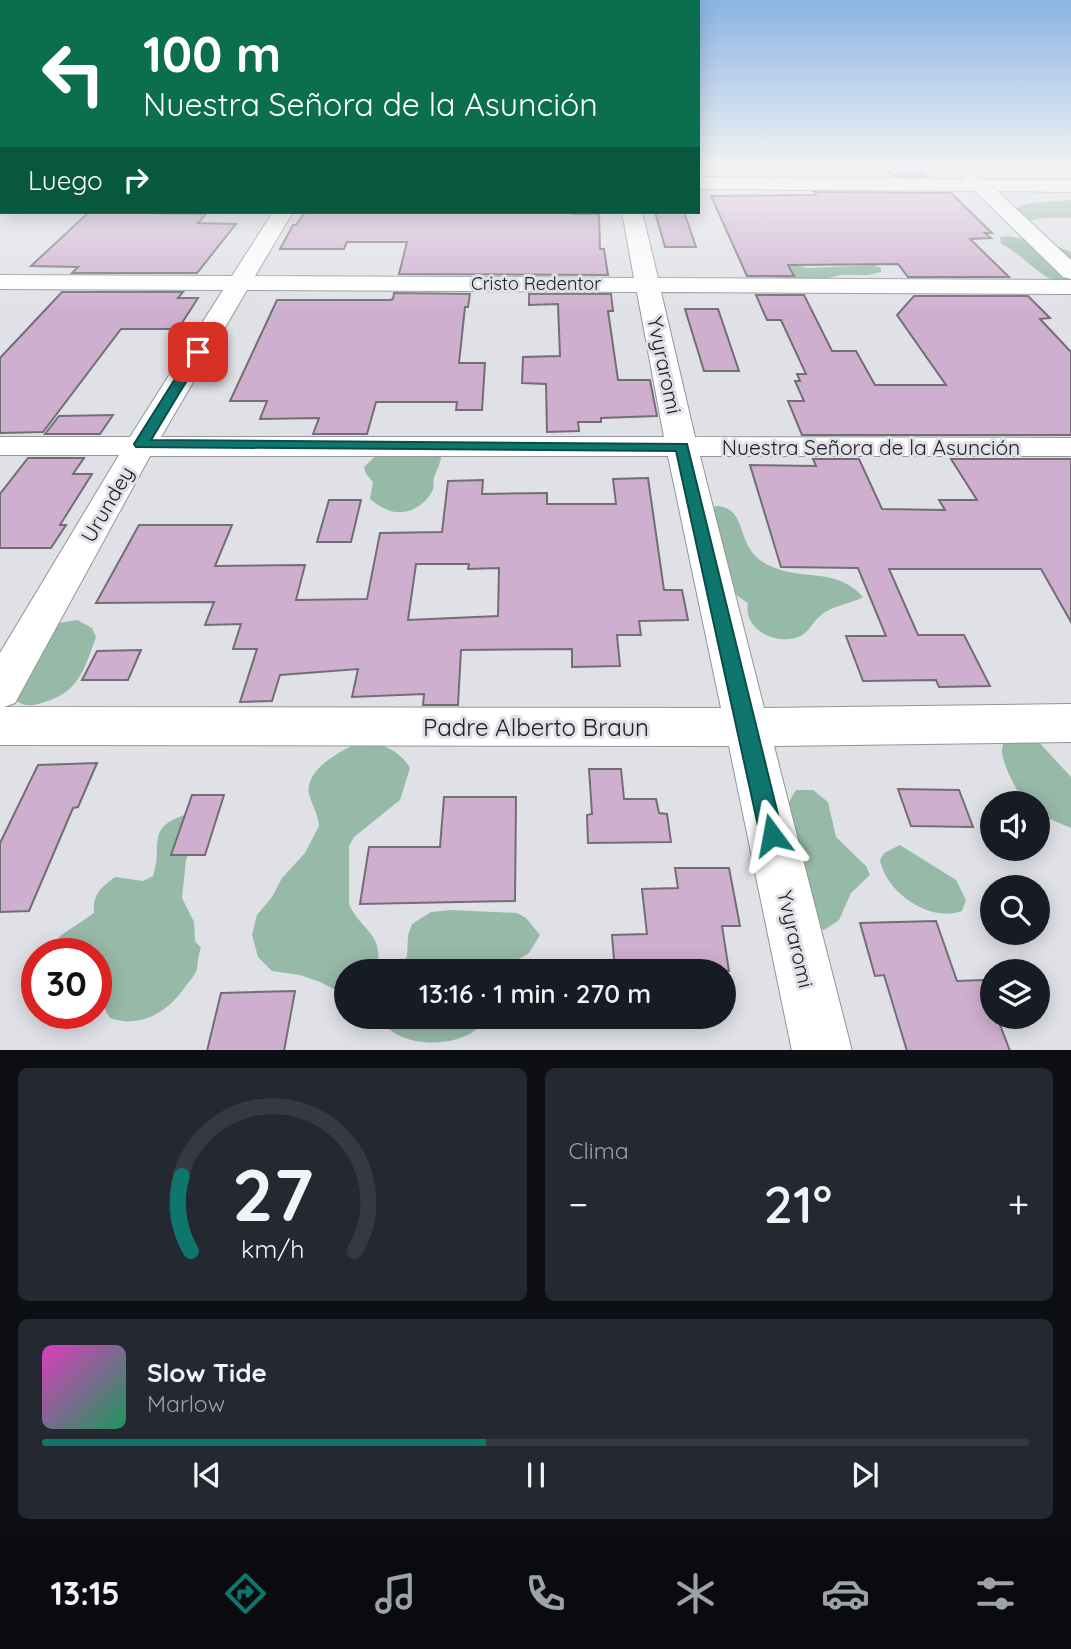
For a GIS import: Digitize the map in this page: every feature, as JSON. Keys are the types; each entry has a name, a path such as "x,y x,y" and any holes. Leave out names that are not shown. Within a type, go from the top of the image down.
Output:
{"street":[{"name":"Urundey","path":"0,691 141,444 283,214"},
{"name":"Yvyraromi","path":"632,214 682,447 822,1050"},
{"path":"1010,214 1071,272"},
{"name":"Cristo Redentor","path":"0,282 1071,286"},
{"name":"Nuestra Señora de la Asunción","path":"0,446 141,444 1071,447"},
{"name":"Padre Alberto Braun","path":"0,726 747,727 1071,723"}],"green space":[{"path":"1020,214 1071,214 1071,218 1028,221"},
{"path":"1000,237 1050,244 1071,252 1071,286 1051,279 1001,244"},
{"path":"783,262 807,268 874,265 881,268 881,272 841,275 820,280 784,279 745,273 744,269"},
{"path":"441,452 432,491 417,507 403,512 390,511 370,499 373,482 364,467 378,454"},
{"path":"715,506 726,508 733,513 750,548 768,565 793,573 841,581 853,587 863,597 824,613 799,637 777,639 761,632 750,620 748,603 737,595 723,576 716,553 711,514"},
{"path":"77,620 92,628 96,637 77,680 71,688 51,700 30,705 18,702 13,697 52,624"},
{"path":"1034,737 1071,777 1071,828 1050,819 1050,791 1018,791 1002,755 1006,738"},
{"path":"365,741 378,744 401,757 410,768 400,800 354,837 349,846 349,904 375,940 378,958 334,959 334,989 300,975 272,971 258,957 252,935 257,915 272,897 282,878 305,853 319,826 309,794 313,776 328,760"},
{"path":"796,790 813,790 828,802 836,837 866,866 870,875 851,893 839,920 824,930 813,925 785,809"},
{"path":"185,815 194,816 195,839 186,860 182,898 194,922 195,941 201,948 197,969 178,996 162,1011 142,1020 112,1019 112,938 59,938 94,913 96,896 115,877 143,881 153,876 160,832 172,820"},
{"path":"900,845 956,880 966,900 962,911 936,913 923,909 900,893 884,872 880,860 884,853"},
{"path":"451,910 517,913 526,918 540,935 529,953 519,959 405,959 412,924 431,912"},
{"path":"390,1029 476,1029 449,1041 416,1041"}],"building":[{"path":"87,214 206,214 198,223 236,224 197,273 72,273 78,267 31,266"},
{"path":"304,214 599,214 600,249 604,249 608,275 399,274 407,242 347,242 344,249 280,249 293,225 296,225"},
{"path":"656,214 685,214 696,247 665,247"},
{"path":"719,214 973,214 992,233 985,233 991,238 970,239 1009,277 908,277 898,264 788,265 794,276 747,276"},
{"path":"62,292 183,292 178,298 198,298 178,329 121,329 43,432 0,433 0,358"},
{"path":"394,293 470,294 468,307 465,307 459,363 485,363 482,410 456,410 457,402 376,402 367,434 313,434 319,418 260,419 267,401 230,401 277,300 390,300 393,299"},
{"path":"529,294 611,294 613,311 608,311 618,380 650,380 657,416 601,418 601,422 578,422 579,431 547,432 546,384 522,383 523,357 560,356 558,304 529,305"},
{"path":"756,295 804,295 832,351 856,351 875,385 946,385 897,315 914,296 1028,296 1050,318 1040,319 1071,352 1071,435 802,435 788,401 804,401 795,381 800,381 797,374 806,374 781,320 767,320"},
{"path":"685,309 718,309 739,371 704,371"},
{"path":"113,415 100,434 45,434 59,416"},
{"path":"28,458 84,458 73,474 92,474 60,525 66,525 51,548 0,548 0,494"},
{"path":"813,459 859,459 882,509 945,510 939,500 977,500 951,459 1071,459 1071,622 1041,569 889,569 918,635 964,635 990,686 939,687 936,680 863,681 846,636 886,636 858,568 781,567 750,465 816,466"},
{"path":"648,478 664,590 682,590 688,620 639,621 641,635 617,635 620,666 572,667 572,649 461,650 458,705 423,705 424,694 352,697 358,669 280,675 272,701 240,702 257,649 233,649 241,624 205,625 214,602 96,603 139,525 232,525 215,566 305,565 296,600 367,599 380,533 442,532 448,481 483,480 482,494 547,493 547,504 616,504 613,479","holes":["416,564 469,564 468,569 499,568 498,616 408,620"]},
{"path":"329,500 361,500 351,542 317,542"},
{"path":"141,650 128,680 82,680 97,651"},
{"path":"97,763 78,807 73,808 29,911 0,912 0,843 38,765"},
{"path":"589,769 621,769 624,799 656,799 659,813 667,814 671,842 588,843 587,815 592,814"},
{"path":"898,789 959,790 973,827 911,826"},
{"path":"192,795 224,795 205,855 171,855"},
{"path":"444,797 516,797 515,901 360,904 369,847 440,847"},
{"path":"675,868 729,868 740,926 722,926 727,959 614,959 612,935 647,934 642,889 678,888"},
{"path":"936,921 957,981 980,980 980,1029 1002,1029 1010,1050 907,1050 884,975 875,976 860,923"},
{"path":"295,991 284,1050 207,1050 221,993"}],"route":[{"path":"198,352 141,444 682,447 772,835"}]}
